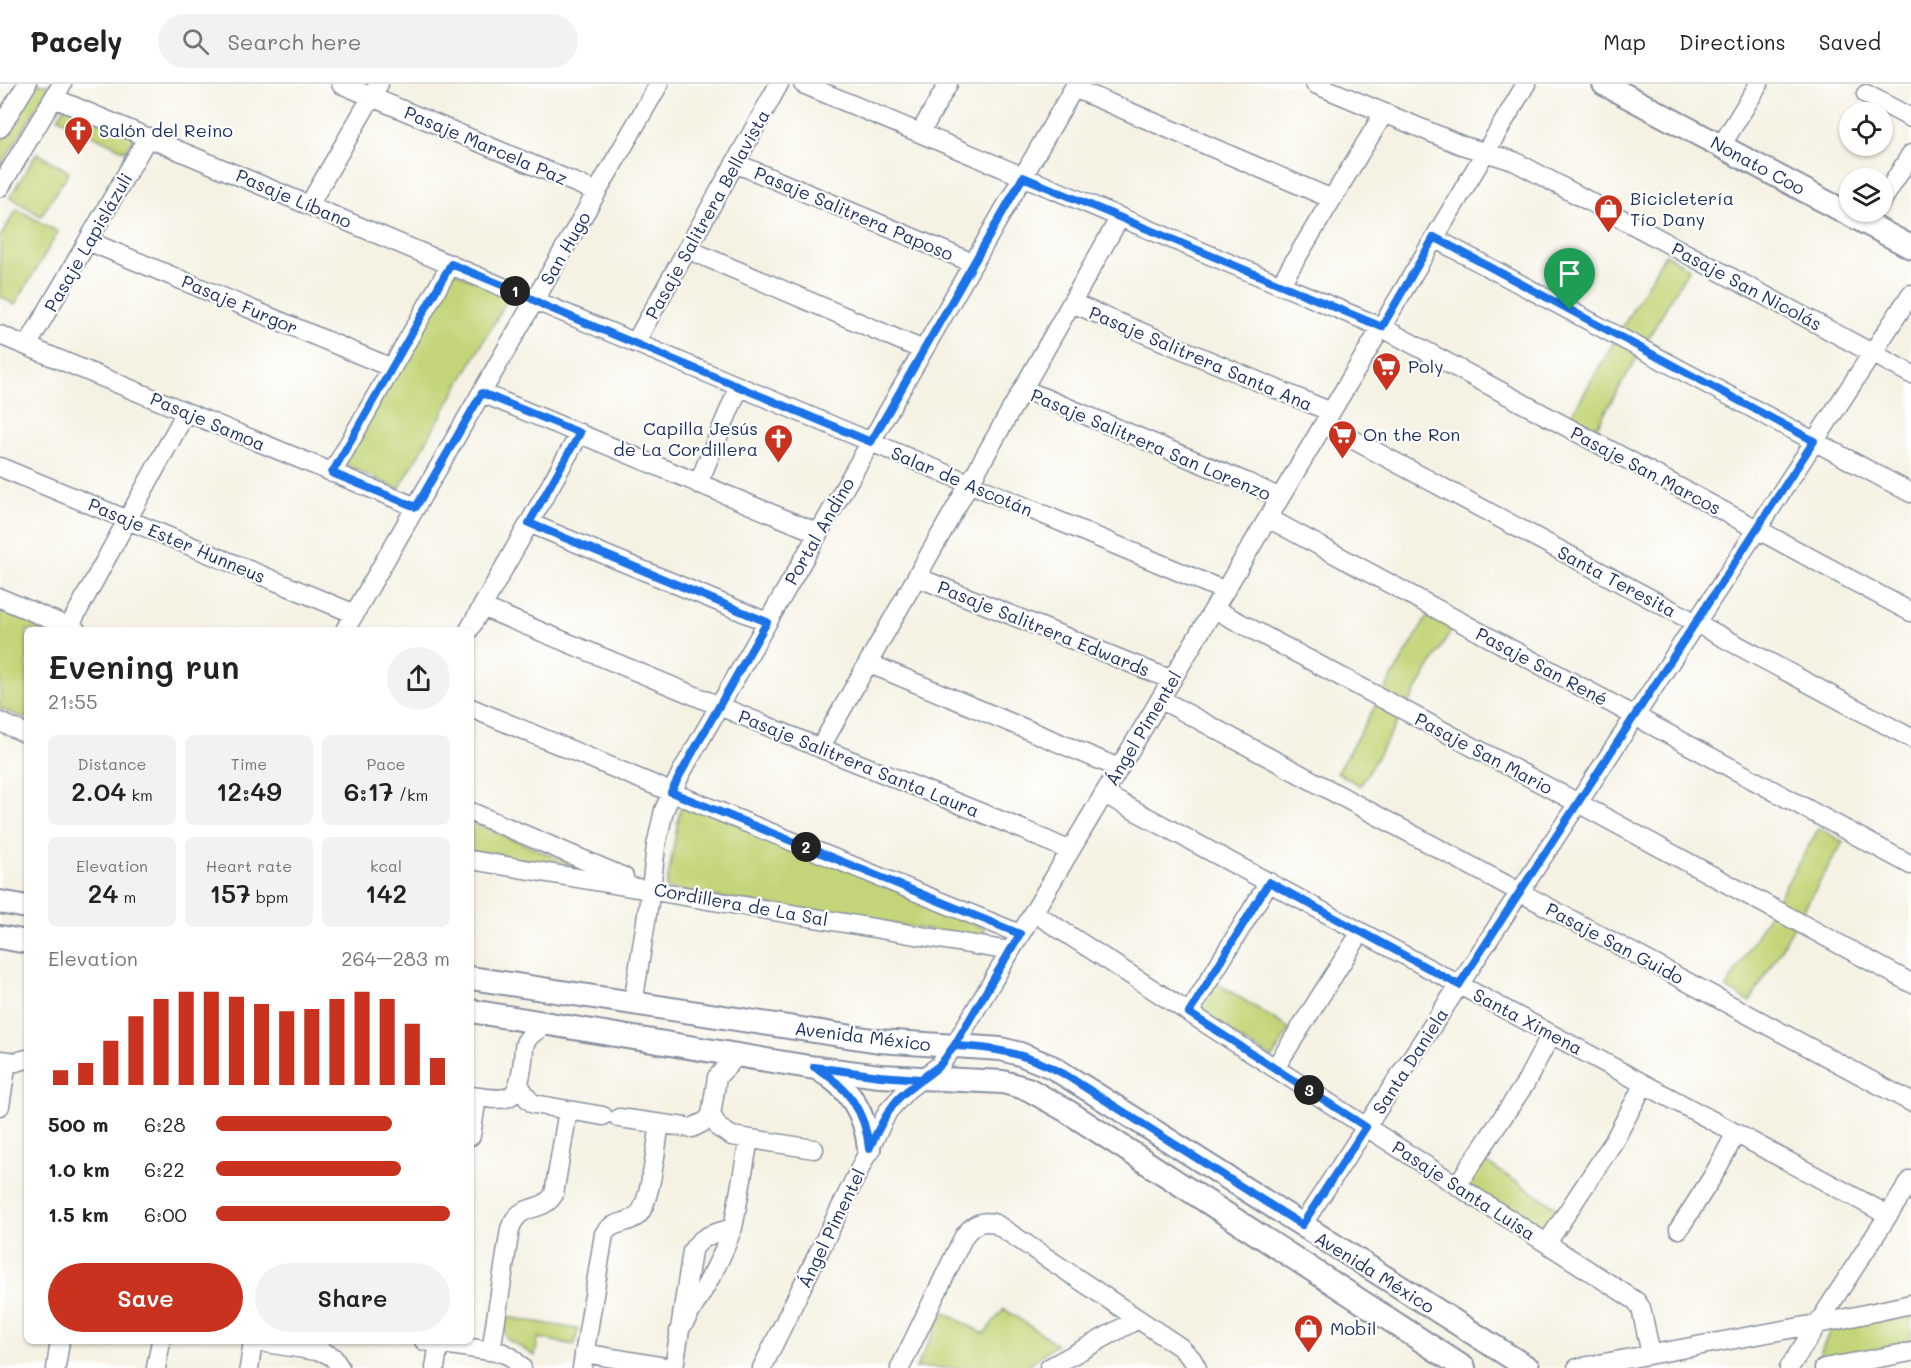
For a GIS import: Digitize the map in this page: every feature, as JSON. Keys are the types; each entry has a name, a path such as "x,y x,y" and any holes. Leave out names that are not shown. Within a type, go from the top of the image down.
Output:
{"main road":[{"name":"Nonato Coo","path":"1604,84 1721,146 1839,202"},
{"name":"Nonato Coo","path":"1877,222 1911,247"},
{"path":"0,902 24,906"},
{"path":"0,937 24,941"},
{"name":"Avenida México","path":"474,978 879,1041 1001,1049 1020,1054 1052,1067 1528,1368"},
{"name":"Avenida México","path":"474,1011 814,1067 880,1076 1003,1082 1028,1089 1042,1095 1464,1368"},
{"path":"814,1067 827,1074 849,1094 864,1120 869,1149"}],"street":[{"path":"0,128 27,84"},
{"name":"Pasaje Marcela Paz","path":"341,84 375,90 597,192"},
{"name":"Pasaje Salitrera Bellavista","path":"634,343 779,84"},
{"name":"Pasaje San Marcos","path":"803,84 1382,327 1911,612"},
{"path":"920,133 948,84"},
{"name":"Pasaje San Nicolás","path":"1315,84 1461,145 1514,161 1911,374"},
{"name":"Ángel Pimentel","path":"762,1368 888,1111 908,1089 940,1065 954,1046 1526,84"},
{"path":"1721,146 1759,84"},
{"name":"San Hugo","path":"347,627 657,85"},
{"path":"1075,86 1332,199"},
{"name":"Portal Andino","path":"633,1004 656,846 664,810 671,792 1075,86"},
{"path":"309,205 375,90"},
{"path":"0,187 58,91"},
{"name":"Pasaje Líbano","path":"58,91 148,137 519,292 534,301"},
{"path":"1866,94 1911,118"},
{"path":"1280,285 1384,113"},
{"name":"Pasaje Lapislázuli","path":"27,346 148,137"},
{"path":"1893,183 1911,154"},
{"name":"Pasaje Salitrera Paposo","path":"735,163 973,263"},
{"path":"820,748 1120,218"},
{"path":"1434,237 1911,494"},
{"name":"Pasaje Furgor","path":"88,241 392,368"},
{"path":"687,249 923,350"},
{"path":"332,473 451,264"},
{"name":"Santa Daniela","path":"1302,1225 1911,294"},
{"name":"Salar de Ascotán","path":"534,301 1225,591"},
{"name":"Pasaje Salitrera Santa Ana","path":"1072,303 1327,418"},
{"name":"Pasaje Samoa","path":"0,335 416,507"},
{"path":"698,483 739,387"},
{"name":"Pasaje Salitrera San Lorenzo","path":"1023,389 1280,498"},
{"path":"482,393 818,533"},
{"path":"73,627 186,412"},
{"name":"Santa Teresita","path":"1327,418 1696,623 1911,738"},
{"path":"471,627 580,433"},
{"name":"Pasaje Ester Hunneus","path":"0,467 355,614"},
{"name":"Pasaje San René","path":"1268,518 1911,865"},
{"path":"529,523 767,622"},
{"name":"Pasaje Salitrera Edwards","path":"917,577 1172,680"},
{"path":"0,598 70,627"},
{"name":"Pasaje Salitrera Santa Laura","path":"482,608 1024,830 1070,851"},
{"name":"Pasaje San Mario","path":"1214,609 1911,983"},
{"path":"868,663 1119,768"},
{"name":"Pasaje San Guido","path":"1160,699 1911,1102"},
{"path":"474,709 1020,934"},
{"path":"0,722 24,733"},
{"name":"Santa Ximena","path":"1104,794 1888,1215"},
{"path":"474,813 651,889"},
{"name":"Cordillera de La Sal","path":"474,860 1010,951"},
{"path":"1189,1013 1269,882"},
{"name":"Pasaje Santa Luisa","path":"1033,912 1640,1304 1651,1354"},
{"path":"1275,1068 1361,932"},
{"path":"500,1015 525,1043"},
{"path":"548,1023 531,1035 525,1043 520,1086 534,1104 568,1110 692,1128 711,1116 717,1077 738,1055"},
{"path":"1457,1185 1525,1084 1551,1034"},
{"path":"690,1047 705,1060 717,1077"},
{"path":"0,1106 4,1060 24,1060"},
{"path":"1547,1244 1614,1141 1644,1084"},
{"path":"474,1096 502,1099 509,1097 520,1086"},
{"path":"491,1351 510,1229 515,1217 520,1213 547,1203 554,1194 568,1110"},
{"path":"711,1116 725,1133 814,1149"},
{"path":"660,1124 642,1212 632,1220 612,1226 604,1234 583,1360 673,1368 692,1251 696,1244 707,1236 733,1228"},
{"path":"1679,1229 1713,1176 1736,1133"},
{"path":"680,1331 718,1264 733,1228 749,1139"},
{"path":"1789,1368 1911,1180"},
{"path":"900,1368 960,1243 969,1230 980,1222 996,1224 1180,1347 1197,1368"},
{"path":"1577,1368 1911,1304"},
{"path":"1049,1368 1138,1319"},
{"path":"56,1368 60,1344"},
{"path":"156,1368 160,1344"},
{"path":"249,1368 253,1344"},
{"path":"287,1344 309,1346 328,1354 337,1361 340,1368"},
{"path":"431,1344 435,1368"},
{"path":"444,1344 491,1351 511,1357 522,1368"},
{"path":"1824,1368 1911,1352"}],"green space":[{"path":"34,84 51,84 0,167 0,142"},
{"path":"66,105 137,135 125,151 58,118"},
{"path":"37,153 69,172 41,216 10,197"},
{"path":"17,209 58,232 15,305 0,296 0,237"},
{"path":"1665,254 1689,268 1596,428 1572,414"},
{"path":"453,271 509,297 399,489 343,464"},
{"path":"0,610 44,627 24,627 24,718 0,709"},
{"path":"1430,612 1454,626 1360,786 1337,772"},
{"path":"682,799 985,928 982,938 666,889"},
{"path":"474,823 591,872 474,854"},
{"path":"1819,828 1843,842 1750,1002 1726,988"},
{"path":"1212,980 1290,1029 1272,1058 1197,1015"},
{"path":"1479,1158 1561,1210 1545,1232 1467,1185"},
{"path":"1004,1309 1057,1344 1024,1368 916,1368 944,1312 984,1334"},
{"path":"1911,1314 1911,1345 1817,1362 1831,1328"},
{"path":"507,1317 578,1329 575,1345 538,1338 535,1356 507,1339 504,1332"}],"place":[{"name":"Salón del Reino","path":"78,156"},
{"name":"Bicicletería Tío Dany","path":"1609,234"},
{"name":"Poly","path":"1387,392"},
{"name":"On the Ron","path":"1342,460"},
{"name":"Capilla Jesús de La Cordillera","path":"779,464"},
{"name":"Mobil","path":"1309,1354"}],"route":[{"path":"1570,310 1434,237 1382,327 1023,177 871,442 545,306 519,292 451,264 332,473 416,507 482,393 580,433 529,523 767,622 671,792 1020,934 954,1046 940,1065 921,1079 814,1067 839,1083 858,1106 868,1134 869,1149 888,1111 897,1100 940,1065 946,1056 954,1046 1001,1049 1040,1061 1064,1074 1302,1225 1366,1127 1189,1013 1269,882 1459,985 1814,441 1570,310"}]}
